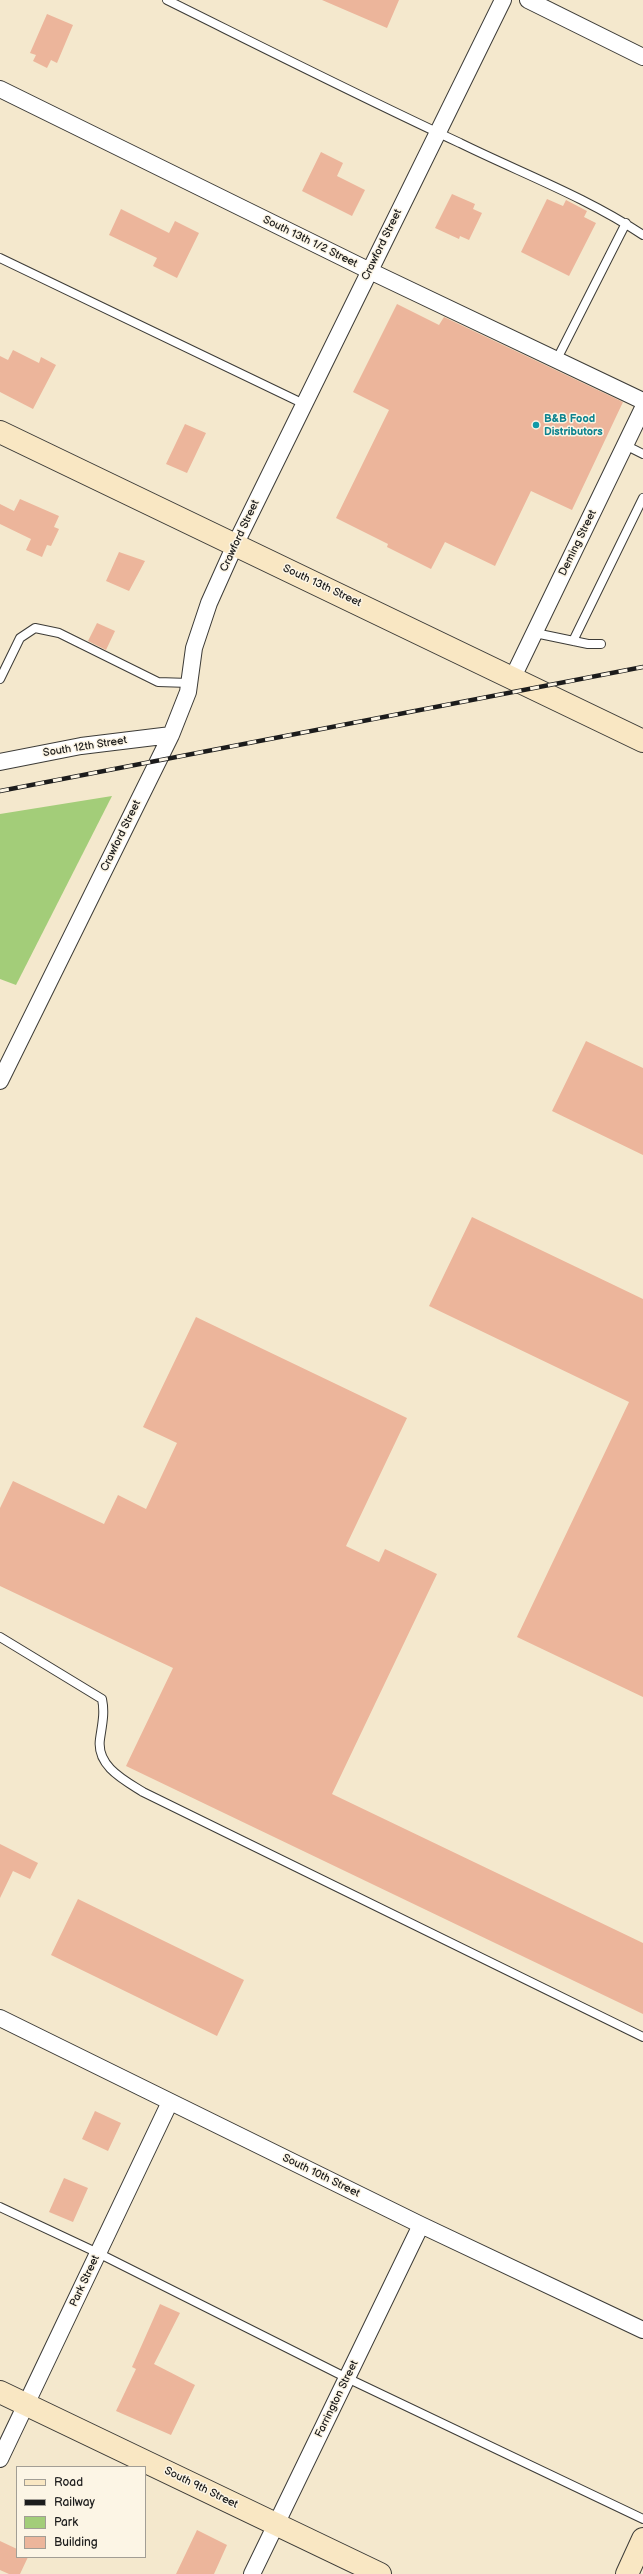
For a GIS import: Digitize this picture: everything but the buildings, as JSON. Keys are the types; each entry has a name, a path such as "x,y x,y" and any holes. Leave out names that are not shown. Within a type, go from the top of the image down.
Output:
{"main road":[{"name":"South 13th Street","path":"0,432 513,677 643,741"},
{"name":"South 9th Street","path":"0,2392 380,2574"},
{"path":"627,2574 643,2540"}],"street":[{"name":"Crawford Street","path":"0,1081 171,735 188,692 196,642 209,603 235,545 502,0"},
{"path":"528,0 643,57"},
{"name":"South 13th 1/2 Street","path":"0,89 370,271 643,401"},
{"name":"Deming Street","path":"513,677 643,408"},
{"name":"South 12th Street","path":"0,762 80,746 171,735"},
{"name":"South 10th Street","path":"0,2018 420,2225 643,2330"},
{"name":"Park Street","path":"0,2459 170,2102"},
{"name":"Farrington Street","path":"252,2574 420,2225"}],"lane":[{"path":"167,0 437,133 559,189 626,223 643,235"},
{"path":"557,359 626,223"},
{"path":"0,258 304,404"},
{"path":"624,446 643,454"},
{"path":"573,641 643,498"},
{"path":"0,679 3,664 20,638 34,628 59,633 158,682 189,683"},
{"path":"535,633 573,641 602,644"},
{"path":"0,1637 102,1699 104,1709 100,1741 102,1757 114,1773 143,1792 643,2037"},
{"path":"0,2207 98,2253 347,2378 643,2519"}],"green space":[{"path":"112,796 16,985 0,979 0,814"}],"railway":[{"path":"0,791 643,667"}],"place":[{"name":"B&B Food Distributors","path":"536,425"}]}
